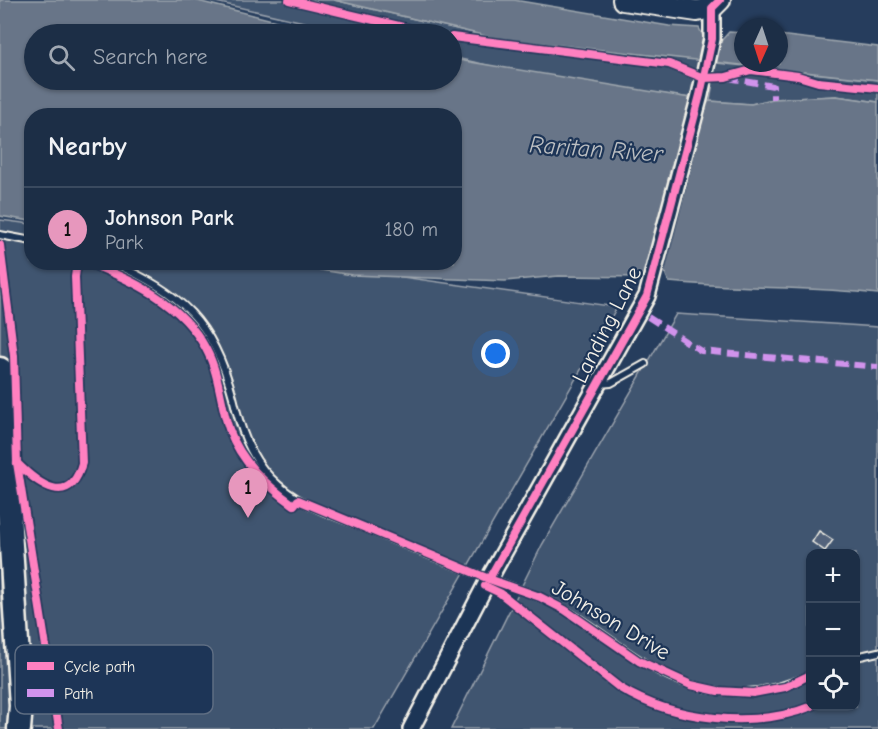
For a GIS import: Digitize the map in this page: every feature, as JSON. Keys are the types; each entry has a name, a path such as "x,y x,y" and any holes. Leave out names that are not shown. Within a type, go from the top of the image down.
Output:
{"highway":[{"path":"0,369 17,645"},
{"path":"19,729 20,714"},
{"path":"24,714 29,729"}],"main road":[{"path":"623,0 697,11 716,4"}],"street":[{"name":"Landing Lane","path":"411,729 489,579 638,313 655,274 700,95 712,39 716,4"}],"lane":[{"path":"669,64 704,76"},
{"path":"0,235 24,240"},
{"name":"Johnson Drive","path":"126,270 163,290 201,323 217,348 248,445 262,469 277,484 304,503 489,579 540,597 565,610 639,661 691,685 718,691 753,693 785,687 806,677"},
{"path":"599,384 611,383 645,364"},
{"path":"860,656 878,652"}],"shaded area":[{"path":"207,0 334,0 436,24 312,24"},
{"path":"462,30 495,38 701,60 690,98 521,73 462,59"},
{"path":"716,63 734,65 734,72 788,71 878,80 878,102 836,96 773,99 751,104 710,101"},
{"path":"0,220 24,223 24,270 352,270 617,307 374,729 0,729"},
{"path":"676,314 878,327 878,729 451,729 542,545"}],"water":[{"name":"Raritan River","path":"0,0 194,0 288,24 24,24 24,90 462,90 462,61 690,98 694,105 705,107 709,101 751,104 773,99 836,96 878,102 878,294 669,282 665,273 648,269 644,277 559,276 505,281 352,275 321,270 462,270 462,108 24,108 24,220 0,216"},
{"path":"334,0 514,0 669,26 699,28 705,40 721,41 729,32 734,32 734,64 495,38 462,30 462,24 436,24"},
{"path":"788,36 878,47 878,80 788,70"}],"pier":[{"path":"709,99 664,276 648,273 704,104"}],"building":[{"path":"819,531 833,540 826,549 822,549 812,542"}],"marked path":[{"path":"728,78 773,86 773,99"},
{"path":"648,317 701,351 878,367"}],"cycle path":[{"path":"289,0 391,24"},
{"path":"489,579 647,296 700,95 712,39 712,8 720,0"},
{"path":"462,38 669,64 704,78 726,77 751,70 798,76 818,82 878,88"},
{"path":"0,245 14,356 17,463 46,645"},
{"path":"17,463 44,485 62,489 70,485 77,477 82,463 76,270"},
{"path":"105,270 155,295 170,306 196,333 211,359 229,429 240,452 264,481 294,505 298,500 489,579 540,597 565,610 639,661 691,685 718,691 753,693 785,687 806,677"},
{"path":"485,586 500,593 620,688 641,699 665,708 715,718 766,718 806,708"},
{"path":"57,714 59,729"}],"place":[{"name":"Johnson Park","path":"248,518"}]}
